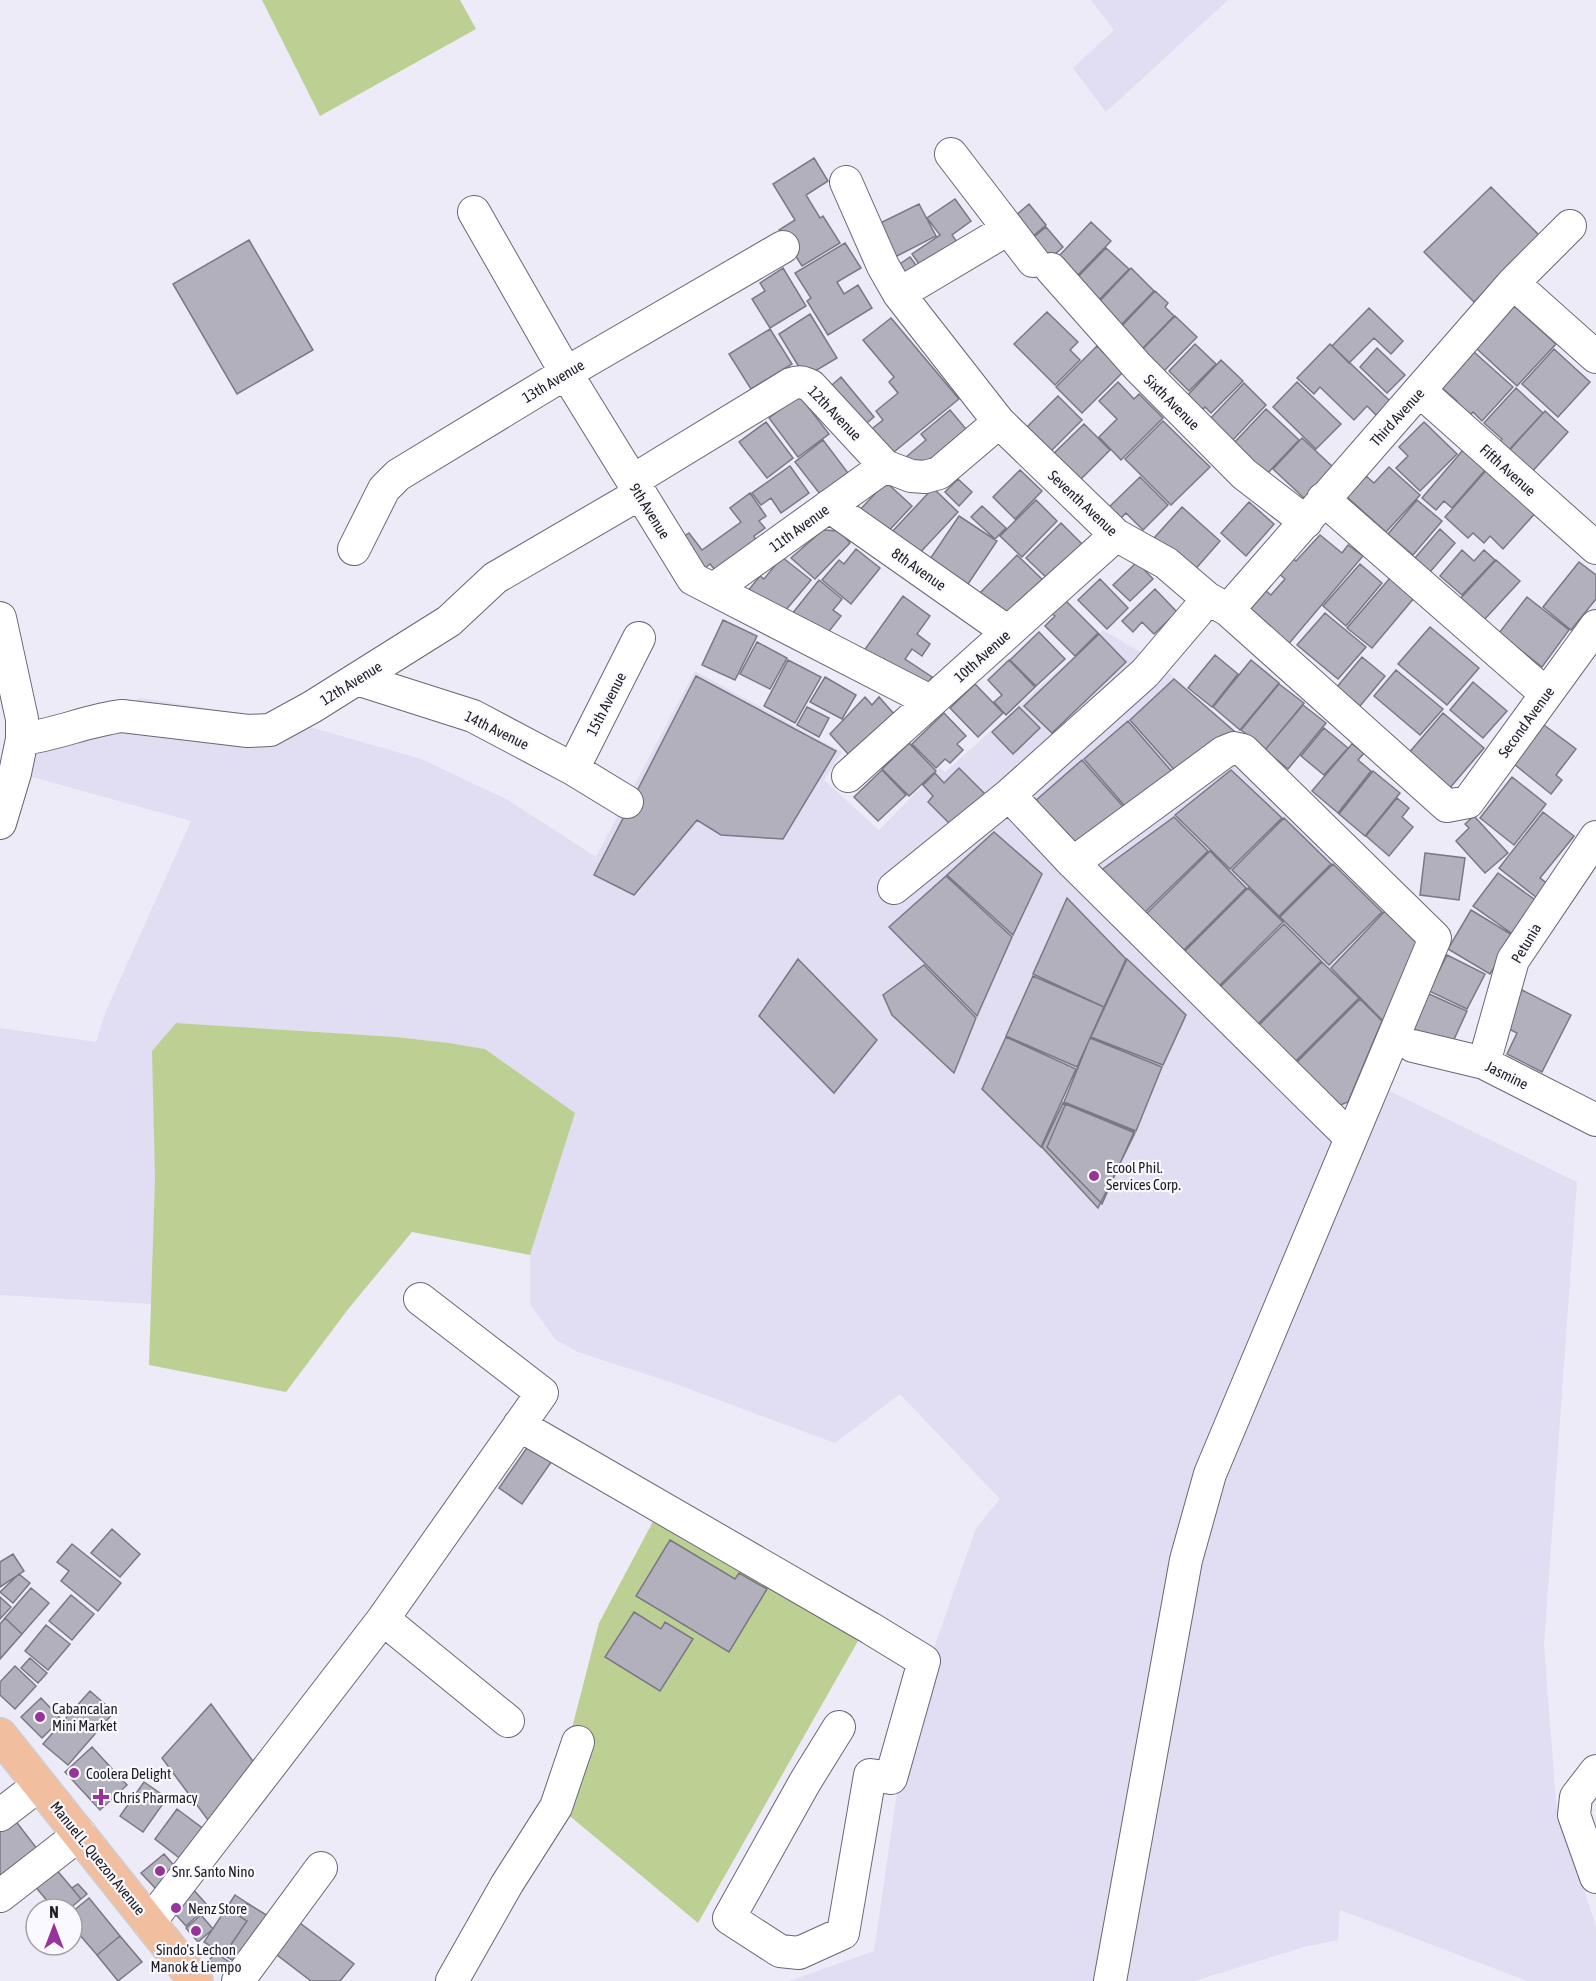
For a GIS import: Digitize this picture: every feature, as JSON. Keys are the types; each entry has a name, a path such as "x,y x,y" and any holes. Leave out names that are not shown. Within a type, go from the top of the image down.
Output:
{"main road":[{"name":"Manuel L. Quezon Avenue","path":"0,1735 196,1981"}],"street":[{"name":"Sixth Avenue","path":"951,153 1008,229 1138,368 1244,474 1315,511 1546,694"},
{"name":"Seventh Avenue","path":"846,182 883,266 899,294 999,422 1116,536 1166,563 1217,604 1447,806"},
{"name":"9th Avenue","path":"474,212 566,373 693,579 930,701"},
{"name":"Third Avenue","path":"894,888 1009,795 1145,673 1197,612 1217,604 1315,511 1513,283 1570,226"},
{"path":"899,294 1008,229"},
{"name":"13th Avenue","path":"354,549 384,489 398,475 566,373 783,247"},
{"path":"1513,283 1596,357"},
{"name":"12th Avenue","path":"22,739 122,716 248,731 266,731 302,713 450,621 495,578 781,390 798,382 805,382 811,386 885,466 911,476 925,477 939,473 999,422"},
{"name":"Fifth Avenue","path":"1420,391 1596,548"},
{"name":"11th Avenue","path":"714,589 885,466"},
{"name":"8th Avenue","path":"829,506 1008,632"},
{"name":"10th Avenue","path":"848,776 1116,536"},
{"path":"0,618 22,719 22,739 15,773 0,823"},
{"name":"Second Avenue","path":"1447,806 1468,802 1596,626"},
{"name":"15th Avenue","path":"573,769 639,638"},
{"name":"14th Avenue","path":"357,679 473,716 573,769 627,802"},
{"path":"1074,863 1224,752 1234,748 1243,750 1435,938 1210,1474 1186,1560 1110,1981"},
{"path":"1009,795 1074,863 1351,1138"},
{"name":"Petunia","path":"1484,1063 1513,960 1596,837"},
{"name":"Jasmine","path":"1413,1046 1484,1063 1596,1120"},
{"path":"149,1923 383,1619 542,1393 420,1299"},
{"path":"519,1425 924,1661 891,1778 870,1775 843,1933 799,1953 780,1952 729,1918 839,1726"},
{"path":"383,1619 508,1721"},
{"path":"452,1981 507,1884 556,1807 578,1742"},
{"path":"1596,1771 1576,1797 1574,1815 1596,1877"},
{"path":"0,1815 39,1785"},
{"path":"0,1896 80,1834"},
{"path":"237,1981 321,1868"}],"shaded area":[{"path":"1091,0 1228,0 1106,112 1073,68 1114,30"},
{"path":"1103,630 1155,661 1237,732 1449,938 1385,1089 1577,1182 1544,1645 1556,1802 1596,1927 1596,1981 1527,1981 1340,1910 1338,1940 1304,1947 1194,1981 789,1981 874,1951 901,1766 933,1651 976,1528 1000,1499 900,1394 835,1443 673,1383 578,1352 556,1340 530,1304 530,1255 574,1113 485,1049 396,1037 176,1023 155,1178 152,1304 0,1295 0,1028 96,1042 106,1011 191,821 25,775 40,729 141,698 289,721 421,759 508,800 596,857 695,671 842,752 824,780 879,830 940,768 945,772"}],"green space":[{"path":"262,0 460,0 476,29 320,116"},
{"path":"176,1023 396,1037 485,1049 575,1113 530,1255 412,1232 349,1308 286,1392 149,1365 155,1178 152,1051"},
{"path":"657,1514 862,1634 698,1923 553,1802 599,1623"}],"building":[{"path":"814,158 828,181 806,195 820,218 823,216 840,243 802,266 779,230 795,220 773,184"},
{"path":"1491,187 1541,237 1474,302 1424,252"},
{"path":"955,199 971,221 952,235 962,249 926,274 912,254 940,235 927,218"},
{"path":"919,204 936,236 893,258 876,225"},
{"path":"1029,204 1046,225 1024,244 1006,224"},
{"path":"1091,222 1111,241 1078,275 1059,256"},
{"path":"1046,227 1063,247 1042,266 1024,245"},
{"path":"249,240 313,350 237,394 173,284"},
{"path":"845,243 861,268 837,282 844,294 858,285 872,308 828,335 807,301 811,298 795,273"},
{"path":"1106,248 1129,269 1096,303 1073,282"},
{"path":"910,257 924,276 888,272"},
{"path":"783,268 806,306 770,328 752,299 765,291 760,283"},
{"path":"1131,268 1154,291 1119,327 1096,305"},
{"path":"1155,291 1168,303 1165,307 1174,316 1141,350 1119,329"},
{"path":"1514,306 1556,344 1517,386 1476,348"},
{"path":"1369,308 1403,341 1391,354 1374,338 1349,363 1332,346"},
{"path":"1047,312 1078,342 1070,350 1080,360 1055,385 1014,344"},
{"path":"810,314 837,358 805,377 779,334"},
{"path":"1175,316 1197,337 1163,372 1141,351"},
{"path":"891,318 959,399 889,456 869,431 883,420 876,411 898,393 889,382 894,377 863,340"},
{"path":"770,329 792,364 751,389 729,354"},
{"path":"1195,344 1216,364 1189,391 1169,371"},
{"path":"1330,344 1391,402 1377,416 1367,406 1354,420 1320,387 1314,394 1297,378"},
{"path":"1097,346 1123,372 1082,413 1056,387"},
{"path":"1377,348 1405,375 1387,393 1360,367"},
{"path":"1554,349 1590,382 1558,417 1522,384"},
{"path":"1474,352 1513,387 1482,421 1473,412 1468,417 1454,404 1457,401 1442,388"},
{"path":"1221,360 1243,381 1211,413 1205,407 1200,412 1185,398"},
{"path":"841,377 874,417 857,431 824,392"},
{"path":"1118,382 1134,399 1139,394 1163,418 1121,460 1099,437 1117,419 1099,401"},
{"path":"1297,382 1341,424 1316,449 1273,407"},
{"path":"1244,383 1266,405 1229,444 1207,422"},
{"path":"1516,388 1543,413 1506,453 1496,445 1502,439 1484,423"},
{"path":"799,395 829,434 798,457 769,418"},
{"path":"1058,396 1082,420 1050,452 1026,428"},
{"path":"1266,409 1299,440 1265,476 1232,445"},
{"path":"950,410 971,435 918,472 906,457 926,440 921,434"},
{"path":"1545,411 1568,432 1530,474 1507,453"},
{"path":"1163,421 1210,467 1171,505 1125,459"},
{"path":"766,422 793,458 767,478 739,442"},
{"path":"1424,422 1457,454 1420,491 1396,468 1408,456 1399,447"},
{"path":"1084,424 1110,450 1075,485 1048,459"},
{"path":"1302,438 1335,469 1306,500 1273,469"},
{"path":"823,440 848,473 820,494 795,462"},
{"path":"1463,450 1486,469 1452,508 1444,501 1436,510 1422,498"},
{"path":"790,466 809,493 781,513 771,498 761,505 752,493"},
{"path":"1490,466 1538,510 1503,549 1490,536 1484,543 1473,533 1468,538 1445,517"},
{"path":"1389,467 1420,495 1386,532 1347,497 1366,476 1374,483"},
{"path":"1020,470 1042,491 1015,519 993,497"},
{"path":"1140,477 1168,505 1143,530 1126,513 1115,524 1104,512"},
{"path":"958,479 972,492 959,506 945,492"},
{"path":"886,482 912,506 883,537 857,513"},
{"path":"933,488 958,512 915,558 890,534"},
{"path":"750,493 766,516 759,521 765,528 754,536 756,540 715,570 710,564 697,574 673,544 689,533 702,550 741,522 730,508"},
{"path":"1036,500 1057,521 1022,557 1000,536"},
{"path":"1417,500 1442,521 1413,555 1388,534"},
{"path":"1249,502 1274,524 1246,556 1221,533"},
{"path":"982,506 1006,528 995,539 971,517"},
{"path":"1182,507 1220,541 1192,573 1154,538"},
{"path":"959,516 997,541 966,587 928,562"},
{"path":"1061,523 1085,547 1051,582 1026,558"},
{"path":"1440,529 1455,543 1430,572 1415,558"},
{"path":"823,530 840,531 850,543 815,579 791,558"},
{"path":"1320,535 1342,553 1348,545 1363,556 1286,647 1251,621 1251,600 1261,587 1271,595 1285,579 1277,572 1291,557 1296,561"},
{"path":"856,549 880,568 851,604 822,580 839,560 844,564"},
{"path":"1462,550 1474,561 1484,550 1495,560 1462,595 1440,576"},
{"path":"1017,555 1045,582 1006,622 978,595"},
{"path":"782,557 811,580 780,617 748,591 760,576 764,579"},
{"path":"1496,560 1520,581 1483,621 1459,600"},
{"path":"1137,562 1153,579 1130,601 1113,585"},
{"path":"1579,562 1596,575 1596,599 1571,630 1543,607"},
{"path":"1360,564 1382,583 1346,626 1323,606"},
{"path":"1390,578 1414,598 1372,648 1347,628"},
{"path":"1100,579 1128,608 1107,629 1078,600"},
{"path":"819,580 842,599 833,610 841,616 823,639 792,614"},
{"path":"1155,589 1177,612 1154,634 1142,622 1133,632 1122,621"},
{"path":"903,596 930,616 917,634 930,644 922,656 912,649 905,659 932,677 921,694 863,652"},
{"path":"1527,597 1569,630 1542,667 1499,633"},
{"path":"1064,599 1098,633 1075,656 1045,626 1055,616 1050,612"},
{"path":"1325,613 1366,647 1338,679 1297,645"},
{"path":"723,620 757,636 735,680 702,665"},
{"path":"1430,627 1479,668 1447,705 1398,664"},
{"path":"1039,632 1065,659 1036,686 1010,660"},
{"path":"1099,634 1126,662 1052,733 1024,706"},
{"path":"757,642 787,658 770,689 740,674"},
{"path":"1215,655 1238,674 1212,707 1188,688"},
{"path":"1362,657 1385,676 1360,706 1337,687"},
{"path":"788,660 821,677 795,723 764,706"},
{"path":"1009,660 1035,687 1006,715 994,702 1002,695 988,680"},
{"path":"1251,660 1279,683 1240,730 1213,707"},
{"path":"1396,670 1443,709 1420,735 1374,696"},
{"path":"696,676 836,751 783,839 721,835 697,820 634,895 594,875"},
{"path":"825,677 856,695 842,719 810,702"},
{"path":"1174,679 1235,732 1178,774 1130,720"},
{"path":"1473,682 1507,711 1483,738 1450,710"},
{"path":"975,684 1003,713 978,737 950,708"},
{"path":"1279,684 1304,703 1265,750 1241,730"},
{"path":"865,697 872,705 879,697 894,714 849,755 830,734"},
{"path":"1303,705 1326,723 1288,769 1265,750"},
{"path":"807,707 829,718 819,737 797,725"},
{"path":"1019,707 1040,728 1013,754 992,732"},
{"path":"944,713 966,736 957,744 963,750 950,763 945,759 936,768 912,744"},
{"path":"1443,713 1484,748 1449,789 1408,754"},
{"path":"1128,721 1174,774 1130,812 1084,759"},
{"path":"1544,725 1576,749 1556,775 1562,780 1551,794 1514,764"},
{"path":"1324,728 1348,748 1324,775 1301,756"},
{"path":"909,743 936,771 909,796 882,769"},
{"path":"1352,744 1364,753 1358,760 1371,771 1338,813 1312,791"},
{"path":"1082,760 1127,811 1080,853 1034,802"},
{"path":"959,768 986,795 953,827 928,802 933,796 923,785 935,773 944,783"},
{"path":"882,770 906,795 878,821 854,797"},
{"path":"1231,770 1282,818 1230,869 1175,815"},
{"path":"1373,771 1400,793 1365,836 1339,814"},
{"path":"1512,777 1546,804 1514,845 1480,818"},
{"path":"1397,798 1409,808 1402,817 1413,827 1389,856 1366,836"},
{"path":"1543,812 1574,836 1540,878 1548,884 1537,898 1499,868"},
{"path":"1474,816 1508,853 1485,873 1456,841 1469,828 1465,824"},
{"path":"1174,817 1208,851 1142,915 1100,871"},
{"path":"1284,818 1331,864 1279,916 1232,870"},
{"path":"994,832 1042,874 1013,935 947,875"},
{"path":"1210,851 1246,888 1181,953 1144,916"},
{"path":"1425,853 1465,858 1459,900 1420,895"},
{"path":"1333,864 1382,912 1329,965 1280,917"},
{"path":"1498,873 1538,902 1514,935 1473,906"},
{"path":"946,876 1012,937 977,1016 889,927"},
{"path":"1248,888 1283,922 1217,988 1182,954"},
{"path":"1067,898 1126,959 1104,1007 1033,974"},
{"path":"1471,910 1514,936 1490,974 1448,949"},
{"path":"1385,911 1421,947 1383,1021 1331,968"},
{"path":"1284,924 1321,961 1256,1026 1218,989"},
{"path":"1447,955 1485,974 1467,1009 1429,991"},
{"path":"798,959 877,1040 834,1093 759,1016"},
{"path":"1127,959 1186,1015 1163,1065 1091,1037"},
{"path":"1322,962 1359,998 1293,1064 1257,1027"},
{"path":"924,965 976,1018 954,1073 892,1015 883,995"},
{"path":"1033,976 1104,1007 1077,1067 1006,1036"},
{"path":"1522,990 1571,1015 1542,1072 1507,1054 1517,1033 1503,1026"},
{"path":"1427,993 1467,1011 1451,1046 1411,1028"},
{"path":"1360,999 1382,1021 1348,1102 1335,1107 1294,1065"},
{"path":"1006,1037 1076,1069 1041,1147 982,1089"},
{"path":"1090,1038 1162,1067 1136,1131 1064,1102"},
{"name":"Ecool Phil. Services Corp.","path":"1063,1103 1135,1133 1098,1208 1042,1147"},
{"name":"Ecool Phil. Services Corp.","path":"1066,1103 1134,1132 1102,1204 1047,1147"},
{"path":"531,1442 554,1458 522,1504 499,1488"},
{"path":"112,1529 140,1554 120,1577 91,1553"},
{"path":"670,1540 735,1579 739,1573 767,1589 729,1652 636,1596"},
{"path":"72,1544 121,1583 98,1611 61,1581 69,1571 57,1562"},
{"path":"13,1554 24,1571 0,1587 0,1562"},
{"path":"19,1574 30,1583 13,1603 0,1592"},
{"path":"31,1588 49,1603 22,1634 5,1618"},
{"path":"71,1595 94,1614 72,1640 49,1621"},
{"path":"0,1597 11,1607 0,1619"},
{"path":"634,1612 661,1629 665,1622 693,1639 660,1691 605,1657"},
{"path":"5,1618 22,1634 0,1659 0,1624"},
{"path":"46,1625 70,1644 48,1670 25,1651"},
{"path":"30,1658 47,1673 38,1683 21,1668"},
{"path":"15,1666 36,1686 15,1709 0,1695 0,1682"},
{"path":"90,1691 114,1712 68,1765 43,1744"},
{"path":"41,1698 61,1719 42,1738 21,1717"},
{"path":"211,1704 255,1764 211,1824 162,1758"},
{"path":"92,1747 127,1785 100,1810 65,1772"},
{"path":"144,1782 167,1798 143,1832 120,1816"},
{"path":"177,1809 205,1830 182,1860 155,1839"},
{"path":"11,1815 41,1854 0,1884 0,1823"},
{"name":"Snr. Santo Nino","path":"164,1854 178,1870 156,1889 141,1873"},
{"path":"55,1868 79,1897 44,1897 34,1885"},
{"path":"78,1884 87,1894 79,1897 72,1888"},
{"path":"191,1887 208,1906 186,1926 169,1907"},
{"path":"235,1895 247,1903 239,1916 247,1921 224,1955 204,1942"},
{"path":"89,1898 120,1936 97,1955 84,1940 84,1902"},
{"path":"247,1903 268,1916 237,1963 224,1955 247,1921 239,1916"},
{"path":"201,1915 213,1929 198,1942 186,1928"},
{"path":"292,1917 354,1964 340,1981 311,1981 268,1948"},
{"path":"120,1936 142,1962 118,1981 97,1955"},
{"path":"216,1953 235,1966 227,1978 209,1960"}],"place":[{"name":"Ecool Phil. Services Corp.","path":"1094,1176"},
{"name":"Cabancalan Mini Market","path":"40,1717"},
{"name":"Coolera Delight","path":"74,1773"},
{"name":"Chris Pharmacy","path":"101,1797"},
{"name":"Snr. Santo Nino","path":"160,1871"},
{"name":"Nenz Store","path":"176,1908"},
{"name":"Sindo's Lechon Manok & Liempo","path":"196,1931"}]}
